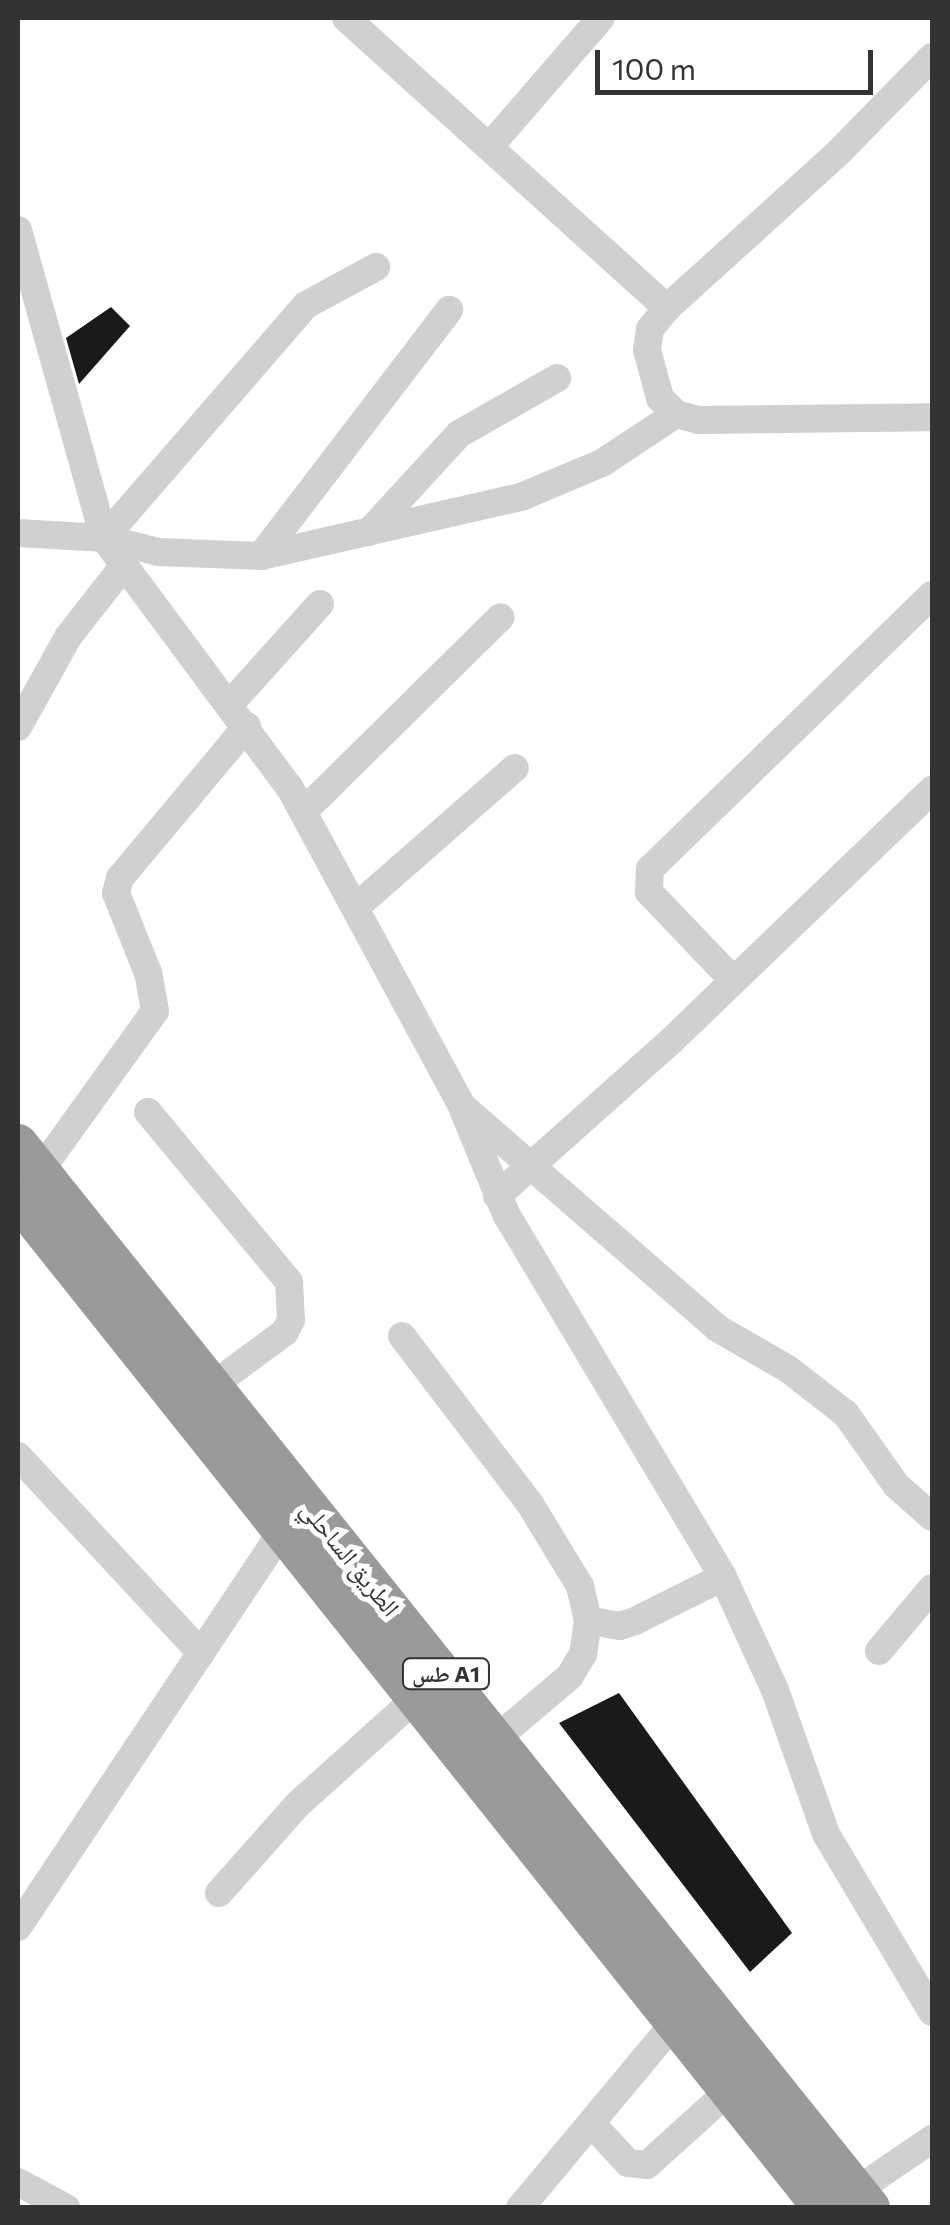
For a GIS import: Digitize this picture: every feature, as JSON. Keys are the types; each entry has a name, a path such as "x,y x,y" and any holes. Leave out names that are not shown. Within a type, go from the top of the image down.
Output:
{"highway":[{"name":"الطريق الساحلي","path":"25,1171 213,1385 498,1737 850,2202"},
{"name":"الطريق الساحلي","path":"25,1171 282,1532 674,2023 729,2091 850,2202"}],"street":[{"path":"346,18 667,308"},
{"path":"490,146 601,18"},
{"path":"932,57 838,153 667,308 650,328 647,350 660,398 676,414 699,420 932,417"},
{"path":"18,230 104,538 122,568 238,716 304,811 462,1106 497,1196 723,1577 774,1690 826,1834 932,2012"},
{"path":"104,538 306,304 376,267"},
{"path":"261,556 450,310"},
{"path":"368,532 460,434 557,378"},
{"path":"18,533 104,538 158,552 261,556 564,481 676,414"},
{"path":"18,726 68,637 122,568"},
{"path":"734,980 650,892 650,868 932,595"},
{"path":"25,1171 155,1011 148,973 116,892 120,878 320,604"},
{"path":"304,811 502,617"},
{"path":"356,907 515,768"},
{"path":"497,1196 532,1171 932,790"},
{"path":"462,1106 532,1171 717,1328 832,1402 896,1485 932,1516"},
{"path":"148,1112 289,1282 291,1320 285,1332 213,1385"},
{"path":"402,1336 530,1504 580,1586 588,1620 582,1654 570,1676 498,1737"},
{"path":"18,1456 201,1652"},
{"path":"18,1927 282,1532"},
{"path":"588,1620 619,1626 723,1577"},
{"path":"880,1651 932,1588"},
{"path":"218,1893 297,1804 415,1699"},
{"path":"520,2208 674,2023"},
{"path":"591,2123 628,2163 646,2165 729,2091"},
{"path":"850,2202 932,2140"},
{"path":"18,2182 66,2208"}],"building":[{"path":"111,307 130,326 79,384 66,338"},
{"path":"619,1693 792,1933 750,1972 559,1723"}]}
